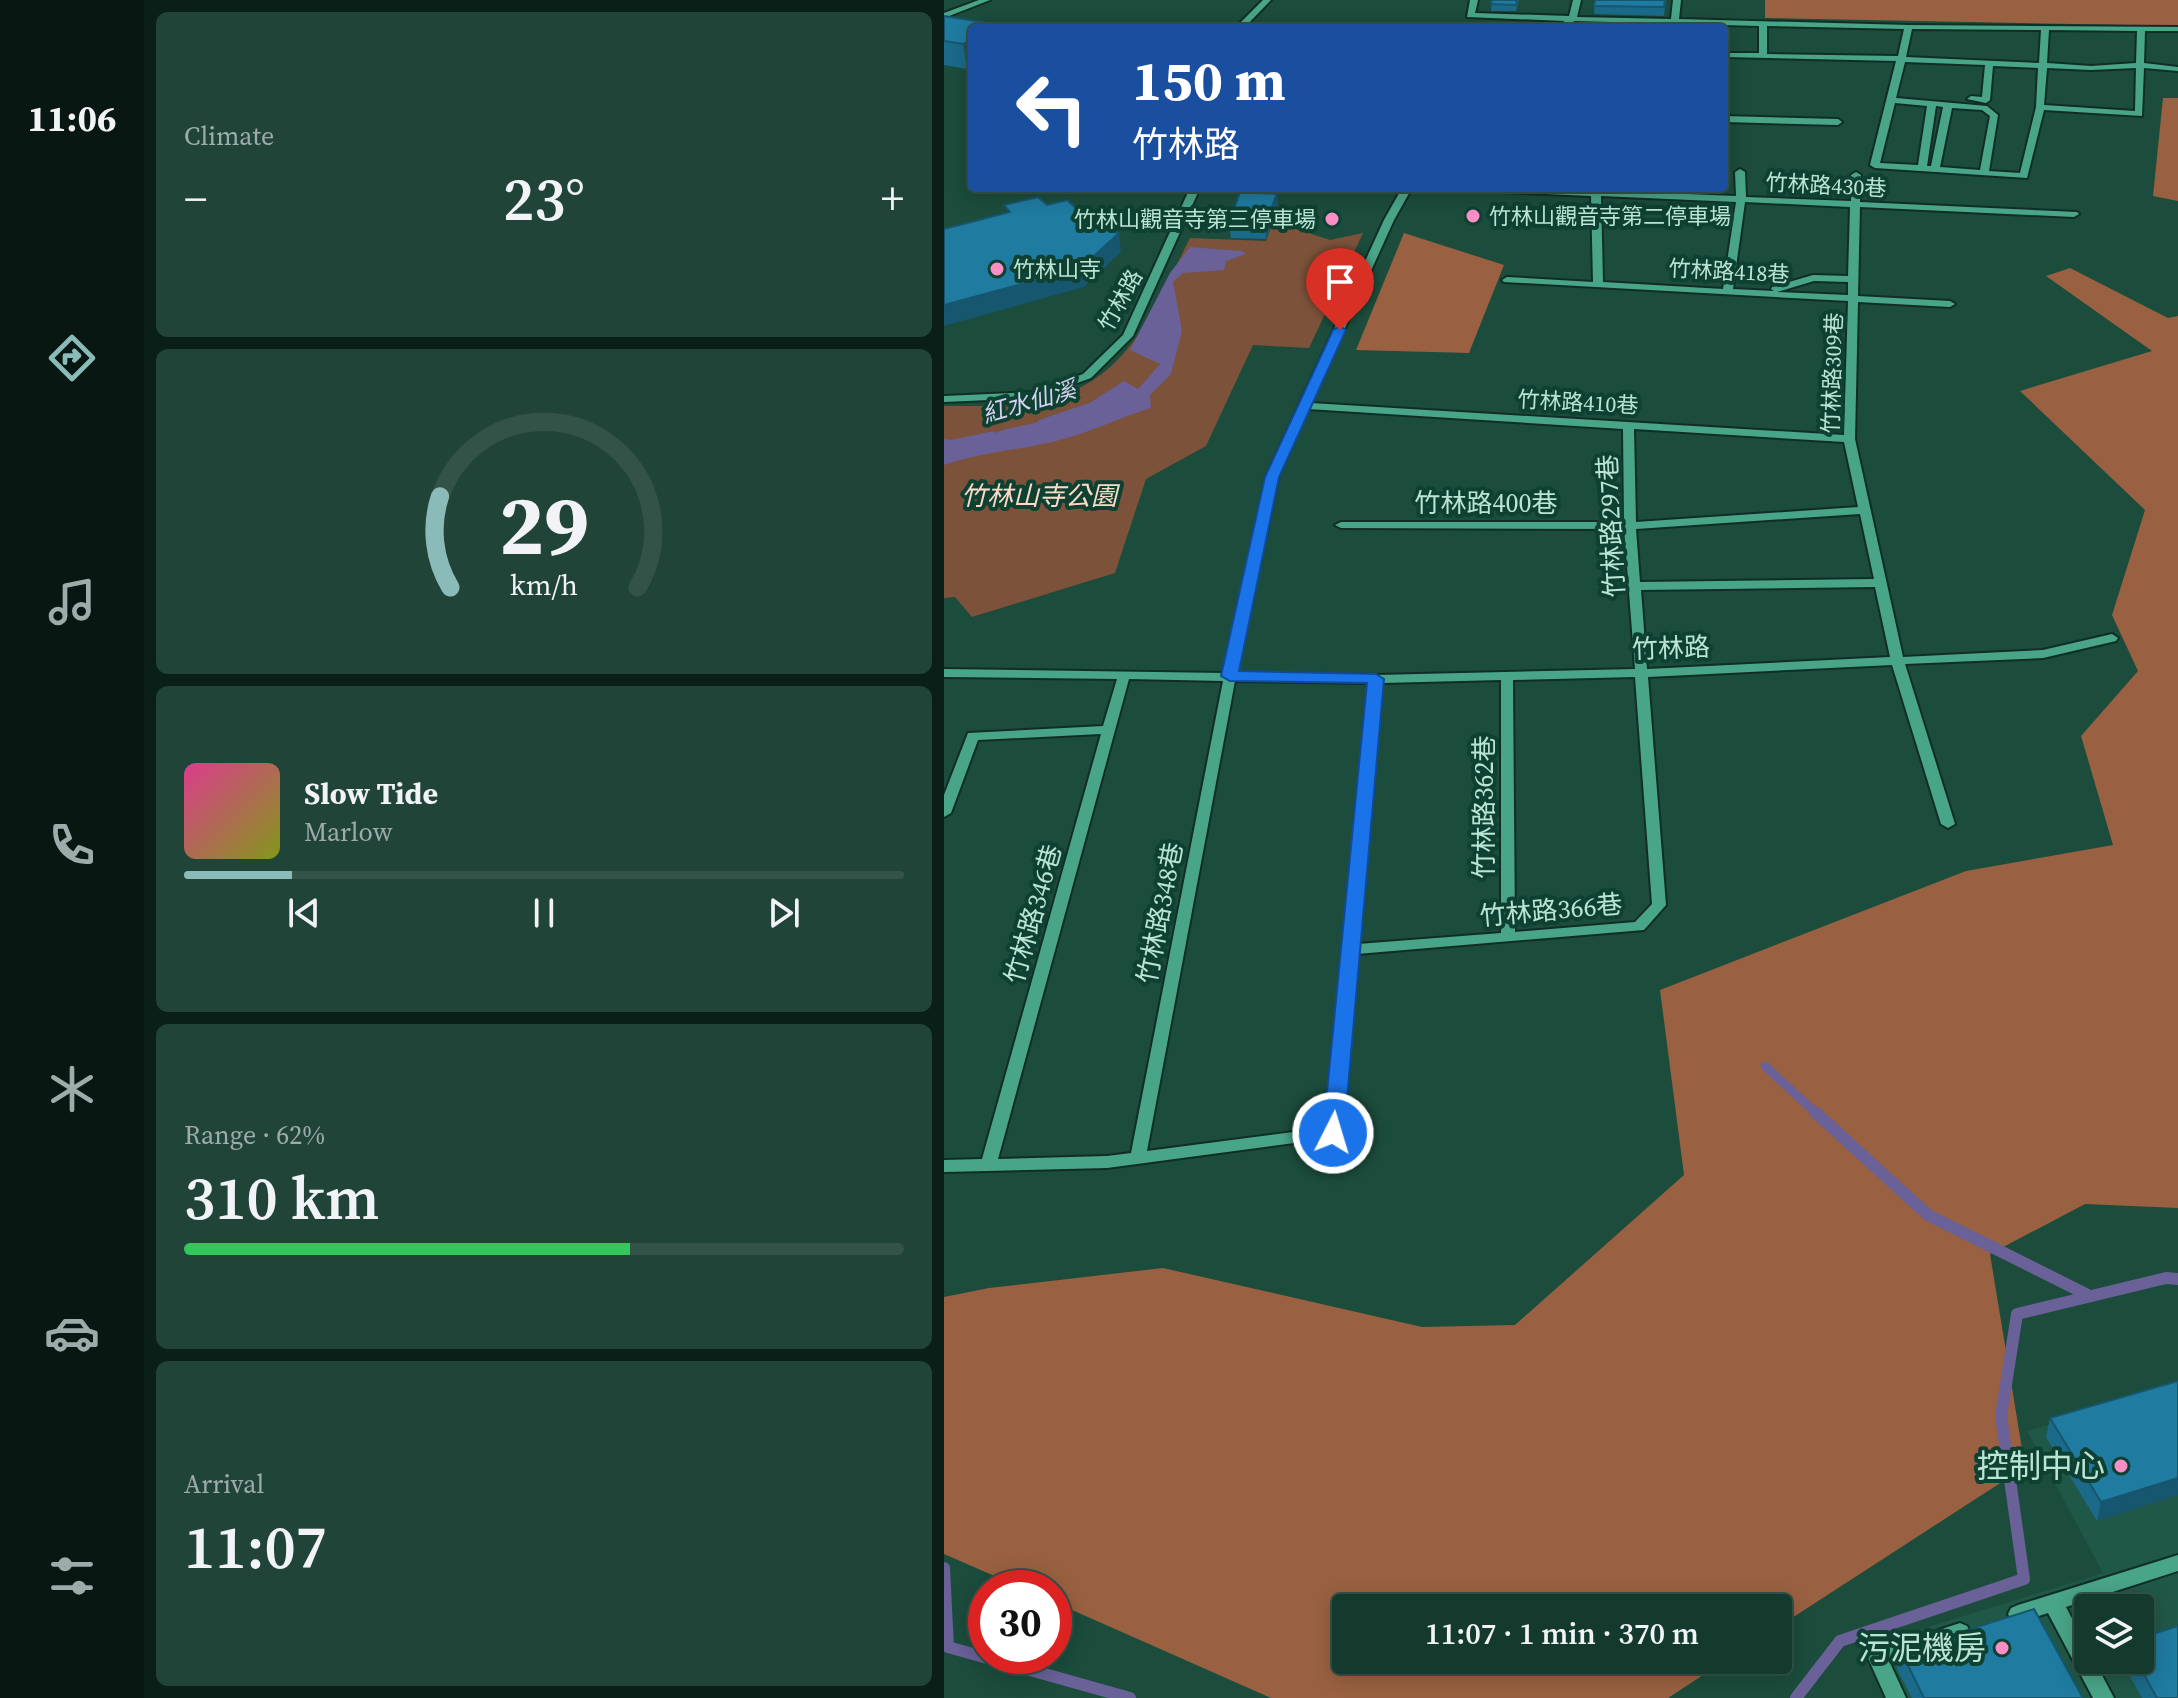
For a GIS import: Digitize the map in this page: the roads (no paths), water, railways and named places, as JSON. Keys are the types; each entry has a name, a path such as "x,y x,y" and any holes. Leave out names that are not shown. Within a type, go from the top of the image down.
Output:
{"street":[{"path":"944,16 986,0"},
{"path":"1243,24 1267,0"},
{"path":"1474,0 1470,15 1909,27 2178,29"},
{"path":"1567,24 1572,19 1577,0"},
{"path":"1675,22 1677,0"},
{"path":"1763,24 1763,56"},
{"path":"1909,27 1875,165 2024,176 2040,107 2045,28"},
{"path":"2040,107 2139,114 2141,29"},
{"path":"1728,55 2091,68 2141,65 2178,69"},
{"path":"1894,96 1986,100 1989,63"},
{"path":"1894,96 1984,108 1994,115 1984,171"},
{"path":"1922,168 1932,103"},
{"path":"1935,168 1948,105"},
{"path":"1728,119 1838,122"},
{"path":"1728,291 1741,199 1740,172"},
{"name":"竹林路309巷","path":"1856,175 1849,439 1898,663 1948,824"},
{"name":"竹林路","path":"944,399 1035,395 1087,376 1128,336 1193,192"},
{"path":"1230,676 1272,477 1389,220 1405,192"},
{"name":"竹林路430巷","path":"1573,192 1610,192"},
{"name":"竹林路430巷","path":"1639,192 2074,214"},
{"path":"1596,193 1598,285"},
{"path":"1765,293 1813,278 1854,279"},
{"name":"竹林路418巷","path":"1507,280 1950,304"},
{"name":"竹林路410巷","path":"1304,406 1849,439"},
{"name":"竹林路297巷","path":"1628,425 1630,526 1642,673"},
{"name":"竹林路400巷","path":"1341,525 1630,526 1865,510"},
{"path":"1635,586 1881,583"},
{"name":"竹林路","path":"944,673 1376,679 1642,673 2043,654 2112,638"},
{"name":"竹林路366巷","path":"1350,950 1639,927 1659,905 1642,673"},
{"name":"竹林路346巷","path":"988,1165 1124,676"},
{"name":"竹林路348巷","path":"1138,1158 1230,676"},
{"name":"竹林路362巷","path":"1507,677 1508,937"},
{"path":"944,1166 1107,1162 1333,1133 1376,679"},
{"path":"944,813 973,736 1109,730"},
{"path":"1896,1698 1878,1658 2178,1563"},
{"path":"2053,1603 2104,1698"}],"waterway":[{"name":"紅水仙溪","path":"1041,423 1088,407"},
{"name":"紅水仙溪","path":"944,445 992,435"},
{"path":"1765,1066 1817,1114"},
{"path":"1815,1112 1928,1215 2090,1296"},
{"path":"1796,1698 1840,1641 2024,1579 2001,1416 2017,1314 2166,1278 2178,1279"},
{"name":"紅水仙溪","path":"944,1568 948,1647 1130,1698"}],"place":[{"name":"竹林山觀音寺第二停車場","path":"1473,216"},
{"name":"竹林山觀音寺第三停車場","path":"1332,219"},
{"name":"竹林山寺","path":"997,269"},
{"name":"控制中心","path":"2121,1466"},
{"name":"污泥機房","path":"2002,1648"}],"park label":[{"name":"竹林山寺公園","path":"1039,496"}]}
